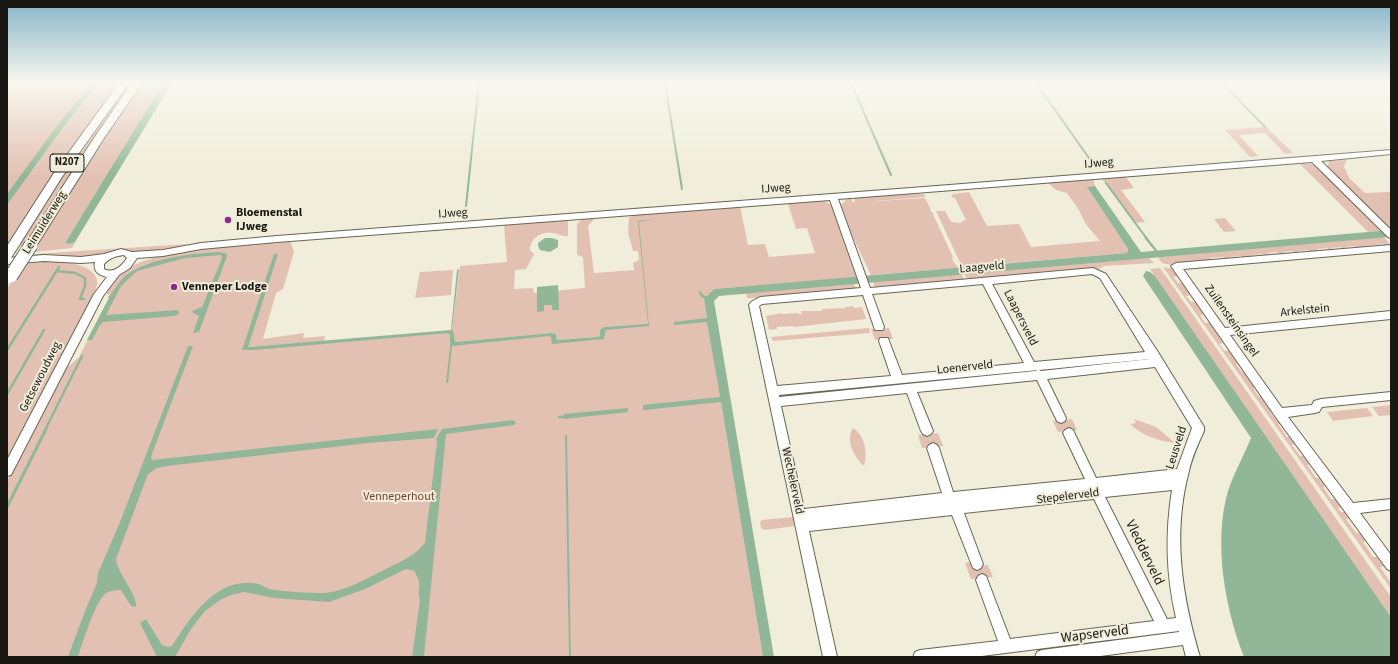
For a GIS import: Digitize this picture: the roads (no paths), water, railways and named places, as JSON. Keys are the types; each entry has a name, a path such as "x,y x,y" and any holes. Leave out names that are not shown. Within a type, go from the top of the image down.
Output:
{"main road":[{"name":"Leimuiderweg","path":"10,250 58,175 102,114"},
{"name":"Leimuiderweg","path":"9,279 116,114"}],"street":[{"name":"IJweg","path":"130,260 208,245 1391,152"},
{"path":"1314,159 1388,232"},
{"path":"833,197 879,327"},
{"name":"Zuilensteinsingel","path":"1391,248 1176,266 1279,412 1391,565"},
{"path":"7,261 44,258 81,260 106,257 121,252 130,260 116,272 100,269 81,260"},
{"path":"100,269 106,257"},
{"name":"Getsewoudweg","path":"99,294 100,269"},
{"name":"Getsewoudweg","path":"7,471 99,294 116,272"},
{"name":"Laagveld","path":"754,305 760,301 865,289 1093,272 1100,273"},
{"name":"Leusveld","path":"1100,273 1156,359 1198,428 1181,479 1174,525 1176,583 1183,624 1193,657"},
{"name":"Laapersveld","path":"986,281 1035,370"},
{"name":"Wechelerveld","path":"754,305 830,657"},
{"name":"Arkelstein","path":"1222,332 1391,315"},
{"path":"884,341 898,379"},
{"name":"Loenerveld","path":"773,396 898,379 1035,370 1156,359"},
{"path":"1035,370 1061,418"},
{"name":"Loenerveld","path":"773,396 910,387 1035,370"},
{"path":"910,387 927,431"},
{"path":"1279,412 1315,409 1318,404 1321,403 1391,396"},
{"name":"Stepelerveld","path":"1069,433 1095,488"},
{"path":"933,448 949,498"},
{"name":"Stepelerveld","path":"800,520 949,498 1095,488 1181,479"},
{"name":"Stepelerveld","path":"800,520 956,509 1095,488"},
{"name":"Vledderveld","path":"1095,488 1164,627"},
{"path":"1350,509 1391,504"},
{"path":"956,509 977,564"},
{"path":"982,580 1006,645"},
{"name":"Wapserveld","path":"920,657 1183,624"},
{"name":"Wapserveld","path":"1042,657 1187,638"}],"waterway":[{"path":"466,206 476,114"},
{"path":"670,114 682,189"},
{"path":"864,114 891,175"},
{"path":"1058,114 1091,161"},
{"path":"1252,114 1265,127"},
{"path":"1106,183 1147,239"},
{"path":"1146,238 1157,252"},
{"path":"7,350 59,267"},
{"path":"57,271 75,273 85,278 85,286 80,299 84,299"},
{"path":"700,292 702,296 708,298"},
{"path":"7,394 44,330"},
{"path":"45,430 82,356"},
{"path":"559,417 567,417"},
{"path":"7,507 46,429"}],"place":[{"name":"Bloemenstal IJweg","path":"228,220"},
{"name":"Venneper Lodge","path":"174,287"}],"park label":[{"name":"Venneperhout","path":"399,497"}]}
